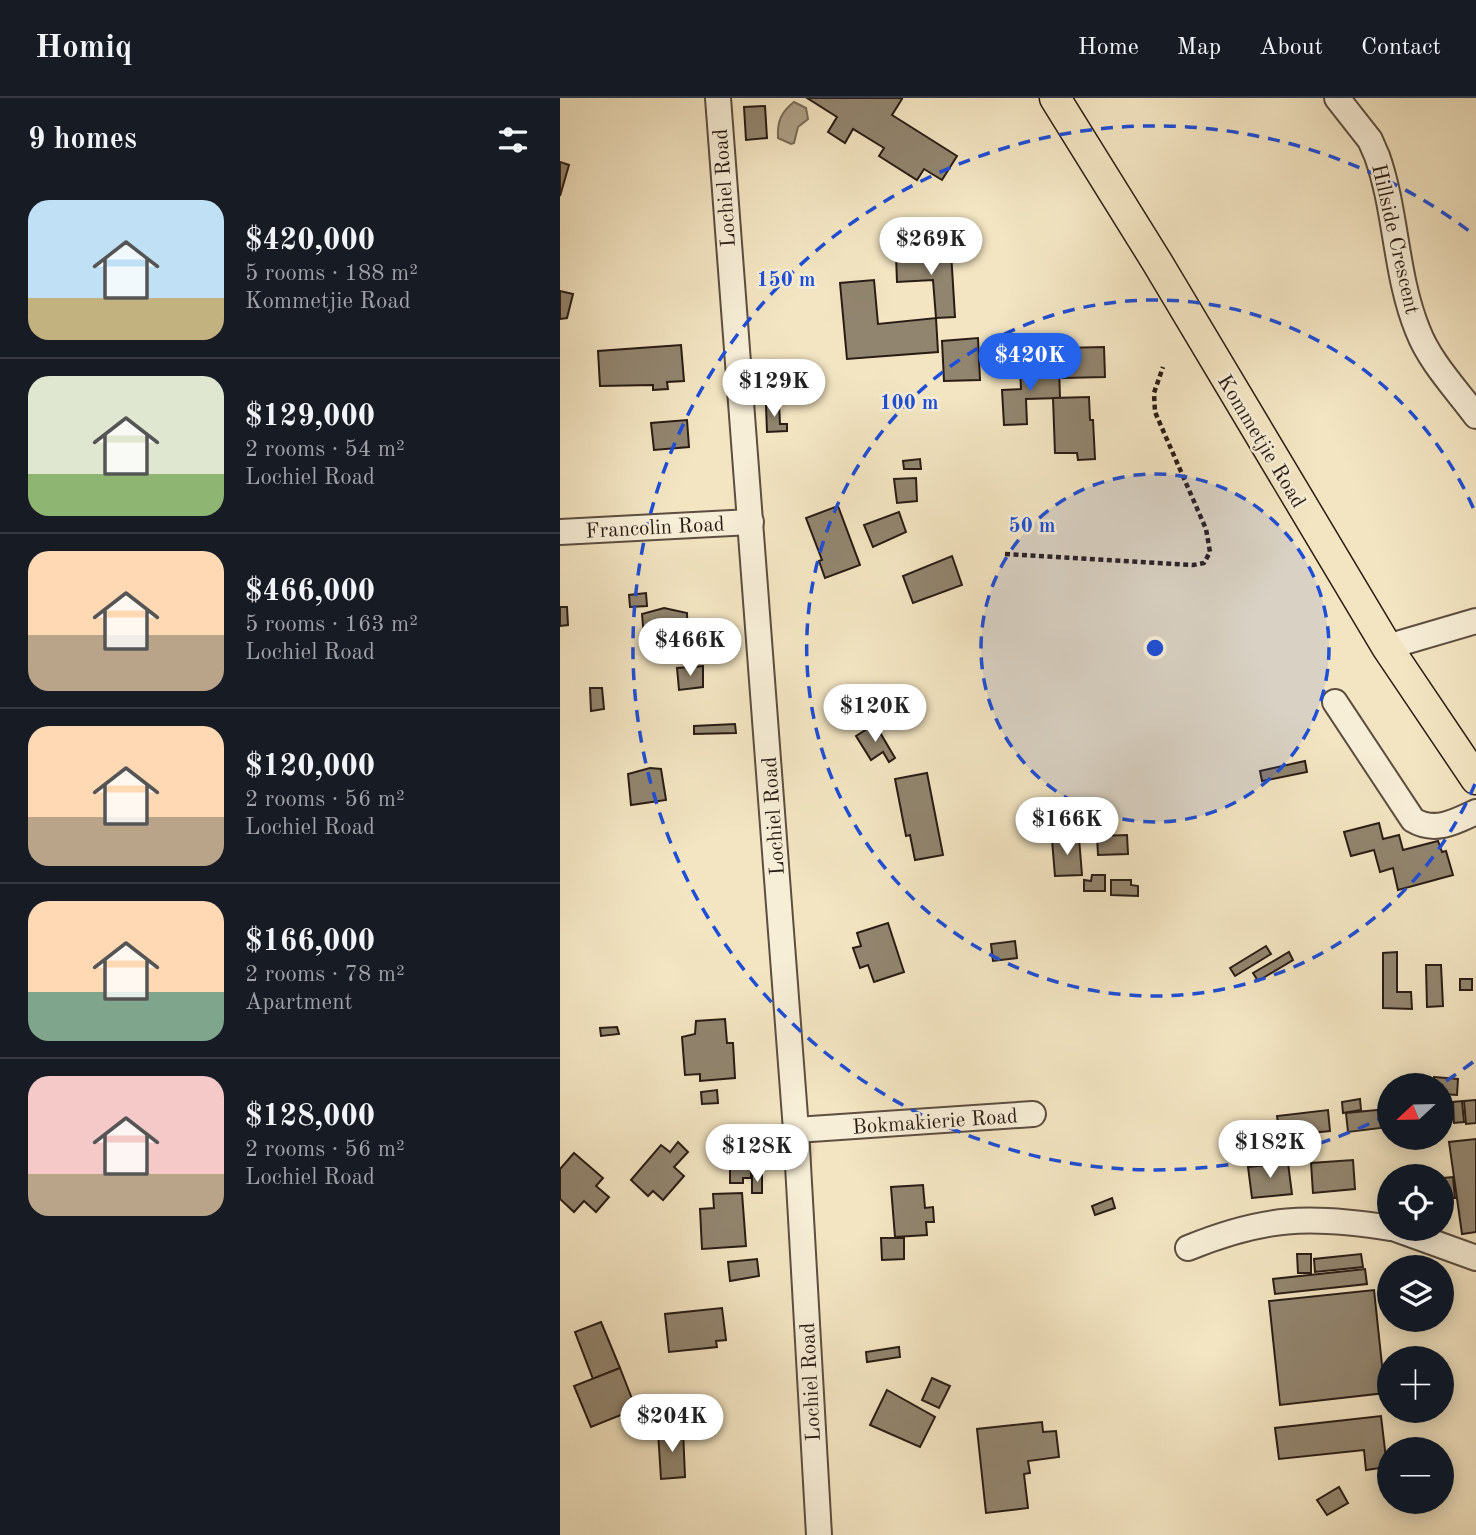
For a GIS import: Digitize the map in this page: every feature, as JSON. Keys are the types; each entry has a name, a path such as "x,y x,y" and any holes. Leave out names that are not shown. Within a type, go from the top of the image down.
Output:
{"main road":[{"name":"Kommetjie Road","path":"1055,98 1157,262 1387,648 1476,779"}],"street":[{"name":"Lochiel Road","path":"718,98 796,1130 819,1535"},
{"name":"Hillside Crescent","path":"1337,98 1370,139 1377,156 1409,302 1419,334 1476,416"},
{"name":"Francolin Road","path":"560,532 751,522"},
{"path":"1387,648 1471,630"},
{"path":"1335,702 1413,820 1422,825 1449,825 1476,812"},
{"name":"Bokmakierie Road","path":"796,1130 1033,1114"},
{"path":"1188,1248 1255,1225 1295,1219 1337,1220 1377,1226"},
{"path":"1428,1241 1476,1258"}],"path":[{"path":"1005,554 1193,565 1204,563 1210,552 1206,529 1155,412 1154,393 1163,367"}],"shaded area":[{"path":"794,102 806,108 808,119 798,127 794,143 791,144 778,138 778,132 783,114"}],"building":[{"path":"807,98 900,98 902,99 892,115 957,156 942,180 924,169 917,180 879,156 884,148 853,129 845,143 828,132 837,117"},
{"path":"765,106 767,138 746,140 744,107"},
{"path":"560,162 569,165 560,196"},
{"path":"951,252 955,317 936,318 933,280 897,282 896,255"},
{"path":"874,280 878,324 936,318 938,352 847,359 840,283"},
{"path":"560,291 573,294 567,318 560,319"},
{"path":"978,338 980,380 944,381 942,341"},
{"path":"681,345 684,381 667,382 668,389 653,390 653,385 600,386 598,351"},
{"path":"1104,347 1105,377 1062,378 1062,348"},
{"path":"1059,367 1060,398 1026,399 1027,424 1004,425 1002,390 1021,389 1020,369"},
{"path":"1089,397 1095,459 1078,460 1077,453 1055,453 1053,398"},
{"path":"779,404 780,424 787,424 787,431 767,432 766,405"},
{"path":"687,420 689,447 654,450 651,423"},
{"path":"920,459 921,469 904,469 903,461"},
{"path":"916,478 917,501 897,503 894,479"},
{"path":"838,506 860,565 825,578 819,561 822,560 806,518"},
{"path":"899,512 906,532 873,547 864,525"},
{"path":"952,556 962,585 913,603 903,576"},
{"path":"646,593 647,606 630,607 629,595"},
{"path":"560,607 567,607 568,625 560,626"},
{"path":"664,608 687,613 688,645 645,649 642,614"},
{"path":"703,666 703,687 679,690 677,668"},
{"path":"590,688 602,688 604,709 591,711"},
{"path":"735,724 736,733 694,734 694,726"},
{"path":"875,724 895,758 889,762 883,752 871,760 856,736"},
{"path":"1305,761 1307,772 1262,781 1260,771"},
{"path":"650,768 661,769 666,800 631,805 628,774"},
{"path":"927,773 943,855 915,860 910,835 906,836 895,779"},
{"path":"1379,823 1383,839 1399,835 1403,850 1438,841 1442,852 1446,851 1453,875 1398,890 1393,868 1380,872 1374,850 1351,856 1344,832"},
{"path":"1127,835 1128,854 1098,855 1097,836"},
{"path":"1079,838 1082,875 1055,876 1052,840"},
{"path":"1092,875 1105,875 1105,891 1084,891 1084,880 1091,881"},
{"path":"1111,880 1131,880 1131,885 1138,886 1138,896 1111,895"},
{"path":"888,923 904,972 874,982 868,965 860,968 853,948 861,946 857,933"},
{"path":"1015,941 1017,958 993,961 991,944"},
{"path":"1266,946 1271,954 1235,976 1230,968"},
{"path":"1289,952 1293,960 1258,981 1253,973"},
{"path":"1397,952 1397,992 1411,992 1412,1009 1383,1008 1383,953"},
{"path":"1426,965 1441,965 1443,1006 1427,1007"},
{"path":"1460,979 1472,979 1472,990 1460,990"},
{"path":"725,1019 727,1043 733,1043 735,1078 700,1081 700,1074 685,1075 682,1037 695,1034 696,1021"},
{"path":"617,1027 619,1034 601,1036 600,1028"},
{"path":"1454,1079 1458,1079 1457,1095 1454,1095"},
{"path":"717,1090 718,1103 702,1104 701,1092"},
{"path":"1360,1099 1361,1110 1343,1113 1342,1102"},
{"path":"1476,1100 1476,1123 1466,1124 1464,1101"},
{"path":"1462,1101 1464,1122 1454,1123 1454,1102"},
{"path":"1328,1110 1330,1131 1280,1136 1277,1116"},
{"path":"1377,1110 1377,1128 1348,1132 1346,1113"},
{"path":"1476,1139 1476,1232 1462,1234 1450,1150 1454,1150 1454,1141"},
{"path":"678,1142 688,1152 674,1167 684,1176 663,1200 653,1191 648,1196 631,1180 661,1145 670,1152"},
{"path":"574,1153 603,1178 596,1186 609,1197 596,1212 584,1201 574,1212 560,1199 560,1169"},
{"path":"1353,1160 1355,1189 1313,1193 1311,1163"},
{"path":"1288,1163 1292,1194 1252,1198 1248,1167"},
{"path":"730,1167 751,1167 751,1178 743,1178 743,1183 730,1183"},
{"path":"752,1175 762,1175 762,1193 752,1193"},
{"path":"923,1185 925,1208 933,1207 934,1222 926,1222 927,1235 895,1237 891,1187"},
{"path":"742,1193 746,1246 702,1249 700,1209 714,1208 713,1194"},
{"path":"1112,1198 1115,1208 1095,1215 1092,1206"},
{"path":"881,1238 904,1238 904,1259 882,1260"},
{"path":"1297,1254 1311,1254 1311,1273 1298,1273"},
{"path":"1361,1254 1363,1267 1315,1272 1314,1259"},
{"path":"757,1259 759,1276 730,1281 728,1262"},
{"path":"1365,1269 1367,1284 1275,1294 1273,1279"},
{"path":"1374,1290 1380,1346 1377,1346 1377,1394 1280,1405 1269,1301"},
{"path":"722,1308 726,1340 716,1341 717,1347 669,1352 665,1314"},
{"path":"601,1322 620,1368 593,1379 575,1332"},
{"path":"899,1347 900,1357 867,1362 866,1352"},
{"path":"620,1368 636,1409 591,1427 574,1386"},
{"path":"932,1378 950,1386 939,1408 922,1400"},
{"path":"887,1390 935,1417 920,1447 870,1425"},
{"path":"1377,1416 1377,1423 1382,1423 1383,1437 1377,1437 1377,1468 1366,1470 1364,1450 1279,1459 1275,1428"},
{"path":"1042,1422 1043,1432 1056,1431 1059,1457 1028,1461 1030,1473 1024,1474 1028,1508 986,1513 977,1429"},
{"path":"683,1430 685,1477 661,1479 658,1431"},
{"path":"1339,1487 1348,1503 1327,1515 1317,1500"}]}
